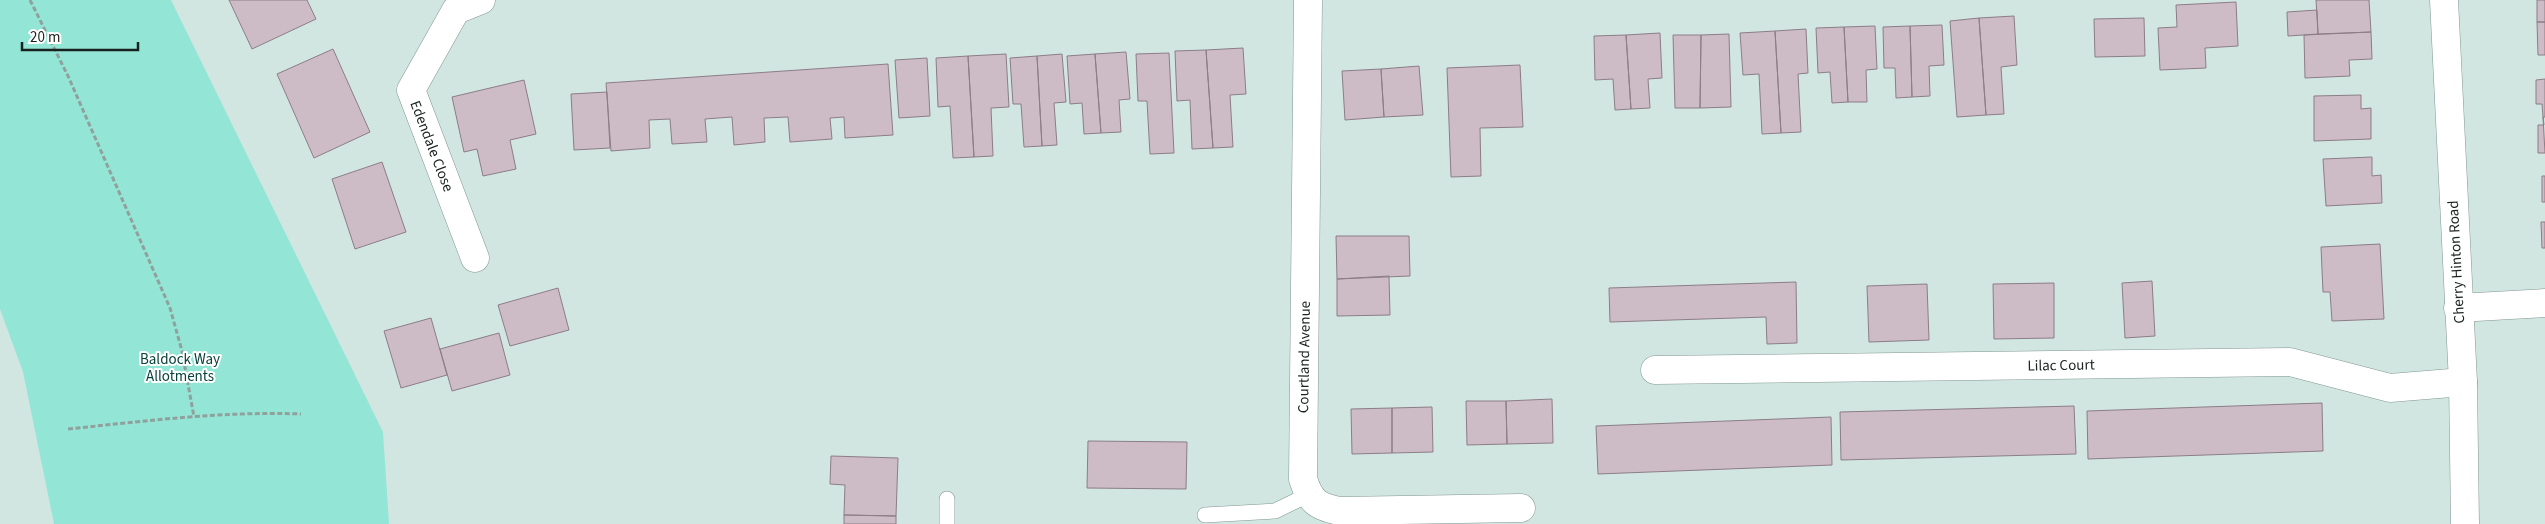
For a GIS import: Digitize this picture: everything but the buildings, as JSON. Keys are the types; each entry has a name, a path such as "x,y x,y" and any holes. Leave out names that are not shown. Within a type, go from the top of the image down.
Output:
{"street":[{"name":"Edendale Close","path":"475,258 411,90 456,10 481,0"},
{"name":"Courtland Avenue","path":"1308,0 1303,479 1308,495"},
{"name":"Cherry Hinton Road","path":"2444,0 2463,382 2465,524"},
{"path":"2458,308 2545,303"},
{"name":"Lilac Court","path":"1655,370 2290,362 2390,388 2463,382"},
{"path":"1308,495 1322,508 1340,511 1521,508"}],"lane":[{"path":"1205,515 1275,510 1308,495"},
{"path":"947,499 947,524"}],"path":[{"path":"30,0 68,76 170,308 182,351 194,417"},
{"path":"68,429 258,412 301,414"}],"green space":[{"name":"Baldock Way Allotments","path":"0,0 171,0 383,432 389,524 54,524 23,372 0,309"}]}
